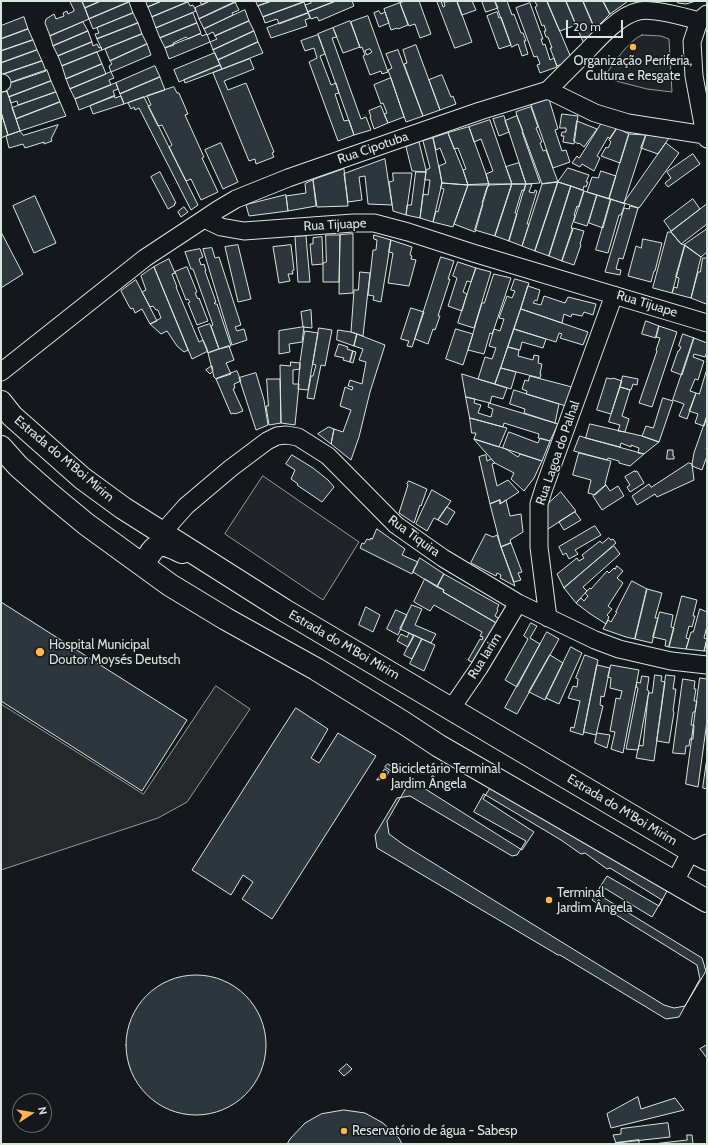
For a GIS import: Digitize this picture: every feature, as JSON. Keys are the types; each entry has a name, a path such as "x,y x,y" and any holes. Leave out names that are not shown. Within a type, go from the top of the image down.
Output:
{"main road":[{"name":"Estrada do M'Boi Mirim","path":"1,402 12,416 82,478 123,508 204,560 284,610 451,709 702,851"},
{"path":"1,447 18,466 80,519 176,589 226,619 316,669 439,746 707,901"},
{"path":"143,566 152,550 155,547 164,545 170,545 204,560"},
{"path":"366,700 380,698 385,693 388,686 387,676 380,667"}],"street":[{"name":"Rua Cipotuba","path":"204,219 236,199 288,178 480,111 548,90 603,35 631,13 646,10 703,18 692,42 692,60 706,137 628,123 595,113 548,90"},
{"name":"Rua Tijuape","path":"204,219 221,227 244,231 353,223 374,223 707,323"},
{"path":"1,372 145,258 204,219"},
{"name":"Rua Lagoa do Palhal","path":"548,618 539,547 539,504 614,295"},
{"name":"Rua Tiquira","path":"162,533 186,506 231,468 267,441 277,436 292,436 328,456 396,525 444,558 518,603 595,640 619,649 671,661 707,666"},
{"name":"Rua Iarim","path":"451,709 479,668 518,603"},
{"path":"674,883 702,851"}],"shaded area":[{"path":"642,35 661,36 669,39 672,92 647,89 608,78 606,74 622,52"},
{"path":"263,476 359,542 323,600 225,534"},
{"path":"216,686 250,709 187,802 158,818 1,870 1,704 143,794"}],"building":[{"path":"70,1 82,1 89,19 50,36 45,23 46,19 54,14 56,19 64,16 63,13 67,11 68,14 74,11"},
{"path":"101,1 85,8 82,2"},
{"path":"101,1 129,2 89,19 85,8"},
{"path":"146,1 162,1 148,7"},
{"path":"162,1 190,1 152,17 148,7"},
{"path":"200,1 210,1 202,5"},
{"path":"210,1 238,1 199,19 195,8"},
{"path":"256,1 272,1 258,6"},
{"path":"272,1 304,2 263,17 258,6"},
{"path":"310,1 336,1 308,12 305,5 311,3"},
{"path":"336,1 352,1 354,6 319,21 317,17 311,19 308,12"},
{"path":"406,1 419,1 431,34 420,38 415,24 409,26 400,3"},
{"path":"437,1 441,1 443,7 445,6 444,2 457,1 472,42 455,48"},
{"path":"457,1 472,1 476,10 462,15"},
{"path":"482,1 495,1 498,8 486,12"},
{"path":"495,1 507,1 512,15 514,14 521,33 523,33 528,54 522,56 518,44 512,47"},
{"path":"535,1 547,1 572,60 557,66 550,48 552,48 548,37 546,37 544,31 546,31 544,25 542,26 535,7 537,6"},
{"path":"547,1 566,1 576,25 560,31"},
{"path":"566,1 583,1 595,29 584,43"},
{"path":"583,1 603,1 610,14 595,29"},
{"path":"603,1 626,1 627,2 610,14"},
{"path":"677,1 696,1 686,4 678,3"},
{"path":"129,2 133,13 93,29 89,19"},
{"path":"188,2 190,6 193,5 196,11 156,28 152,17"},
{"path":"235,2 239,10 232,13 233,15 204,29 199,19"},
{"path":"304,2 308,13 279,24 277,19 265,23 263,17"},
{"path":"400,3 408,25 391,30 384,9"},
{"path":"530,3 543,39 541,39 543,45 545,44 550,60 554,58 557,67 540,73 537,65 540,64 537,56 534,57 516,8"},
{"path":"245,10 249,21 215,36 213,32 207,35 204,29"},
{"path":"379,11 381,14 385,12 389,23 379,27 374,13"},
{"path":"497,12 499,18 501,17 511,45 499,49 487,16"},
{"path":"133,13 138,23 97,39 95,34 99,33 97,28"},
{"path":"193,13 197,23 160,38 156,28"},
{"path":"308,13 310,18 305,20 307,26 271,38 267,28"},
{"path":"368,16 388,72 382,74 381,71 370,75 363,56 365,55 362,47 360,48 351,22","holes":["370,49 372,52 367,55 365,51"]},
{"path":"24,17 28,29 1,39 1,26"},
{"path":"249,21 254,31 213,50 210,42 217,39 215,36"},
{"path":"350,21 360,47 343,53 333,28"},
{"path":"83,22 88,31 53,46 50,36"},
{"path":"138,23 142,34 102,50 97,39"},
{"path":"197,23 201,33 188,39 186,37 173,43 174,45 165,48 160,38"},
{"path":"333,28 337,37 332,38 361,119 366,117 371,130 354,135 318,34"},
{"path":"28,29 33,40 1,51 1,39"},
{"path":"88,31 92,42 58,56 53,46"},
{"path":"254,31 258,42 218,60 213,50"},
{"path":"142,34 147,44 110,61 105,49"},
{"path":"201,34 202,36 207,34 210,42 169,59 165,48"},
{"path":"318,35 325,54 320,56 331,85 336,83 339,93 335,94 344,121 349,120 354,135 338,141 309,62 317,58 314,48 305,51 301,41"},
{"path":"33,40 37,50 1,63 1,51"},
{"path":"92,42 93,46 97,44 102,50 62,66 58,56"},
{"path":"258,42 263,53 222,69 218,60"},
{"path":"147,44 151,55 111,72 109,66 112,64 110,61"},
{"path":"416,45 440,110 423,116 404,64 407,63 403,50"},
{"path":"37,50 42,61 1,75 1,63"},
{"path":"398,50 423,116 406,122 388,70 392,68 386,54"},
{"path":"97,52 102,64 66,79 62,66"},
{"path":"215,53 220,65 179,82 174,70"},
{"path":"250,59 254,69 224,81 228,90 246,83 274,152 272,153 274,157 256,164 255,159 249,161 213,73"},
{"path":"42,61 46,71 4,85 1,75"},
{"path":"102,64 106,74 70,89 66,79"},
{"path":"220,65 222,69 185,83 184,80"},
{"path":"155,66 160,77 120,94 116,83"},
{"path":"47,70 51,81 9,97 4,85"},
{"path":"111,72 114,78 109,80 111,85 75,99 70,89"},
{"path":"442,75 451,97 453,96 456,104 440,110 429,80"},
{"path":"160,77 165,90 124,104 120,94"},
{"path":"391,78 404,117 388,123 384,114 387,113 383,103 381,104 374,85"},
{"path":"51,81 56,92 18,105 17,101 11,103 9,97"},
{"path":"116,83 118,89 113,91 115,96 79,110 75,99"},
{"path":"174,87 177,93 179,93 188,114 185,115 204,157 202,158 218,192 201,200 191,179 186,181 169,147 172,145 162,125 158,126 148,106 151,105 147,96"},
{"path":"7,91 20,131 8,135 1,112 1,93"},
{"path":"56,92 60,102 16,119 12,108"},
{"path":"114,96 115,98 121,96 124,104 93,114 90,106"},
{"path":"144,97 198,205 191,210 139,108 135,110 134,107 131,109 128,103"},
{"path":"549,99 558,129 555,130 562,151 566,150 570,162 553,168 531,105"},
{"path":"60,102 66,116 20,131 16,119"},
{"path":"381,106 388,123 374,129 369,111"},
{"path":"531,107 538,127 536,128 542,142 540,143 543,151 546,150 558,182 542,184 517,116 516,112"},
{"path":"1,112 8,135 1,138"},
{"path":"562,114 578,116 574,144 563,142 564,136 561,136 562,132 566,132 566,128 560,128"},
{"path":"504,116 509,132 499,136 493,119"},
{"path":"517,116 540,183 526,184 505,121"},
{"path":"490,120 512,184 489,185 486,174 493,171 481,139 474,142 469,127"},
{"path":"577,121 597,129 584,147 574,141"},
{"path":"603,121 617,128 610,139 608,137 597,156 600,158 594,171 582,164 580,167 572,163 577,156 579,158"},
{"path":"58,125 51,139 52,141 25,148 23,144 9,148 6,136 20,131 23,135"},
{"path":"469,127 489,185 468,185 463,170 466,169 458,148 454,149 448,133"},
{"path":"617,128 629,134 620,163 601,156 606,147 608,148 611,142 609,140"},
{"path":"448,133 468,185 442,183 439,166 446,163 440,148 436,150 433,138"},
{"path":"629,134 646,135 624,203 609,199"},
{"path":"646,135 669,138 658,154 641,148"},
{"path":"433,138 442,183 433,222 420,218 423,194 428,195 430,180 425,180 426,170 430,168 423,141"},
{"path":"419,142 426,172 412,171 406,147"},
{"path":"221,143 238,182 223,189 205,150"},
{"path":"666,143 679,153 639,208 624,203"},
{"path":"693,154 700,164 668,187 665,183 671,178 667,172"},
{"path":"385,159 392,205 368,204 365,176 359,177 362,200 348,202 344,174"},
{"path":"519,163 526,184 512,184 506,167"},
{"path":"568,168 589,175 586,182 588,182 586,187 584,186 583,190 558,182"},
{"path":"344,169 348,206 317,207 313,180"},
{"path":"601,171 616,176 609,199 587,192 592,177 598,178"},
{"path":"160,172 176,203 168,209 151,177"},
{"path":"416,172 426,172 420,218 406,215 407,205 411,205"},
{"path":"393,173 412,173 406,215 393,211 389,182 393,181"},
{"path":"313,180 316,206 288,211 286,196 306,193 305,184"},
{"path":"558,182 535,251 522,246 542,184"},
{"path":"558,182 571,186 549,256 535,251"},
{"path":"442,183 468,185 453,227 433,222 436,211 438,212 444,189 441,188"},
{"path":"489,184 482,203 483,204 475,232 454,224 468,185"},
{"path":"489,184 512,184 495,236 475,230"},
{"path":"512,184 526,184 524,191 522,190 515,213 517,214 509,241 495,236"},
{"path":"526,184 532,184 529,192 534,193 535,190 537,191 522,246 509,241"},
{"path":"571,186 584,191 579,207 577,206 574,215 571,228 573,229 562,261 549,256"},
{"path":"584,191 597,195 587,226 574,222"},
{"path":"286,195 288,211 249,216 246,205"},
{"path":"597,195 611,199 603,228 589,223"},
{"path":"35,196 56,243 34,253 13,206"},
{"path":"611,199 625,204 621,215 619,215 608,253 596,250"},
{"path":"693,199 700,209 671,231 664,221"},
{"path":"707,204 707,224 681,244 671,232"},
{"path":"630,206 638,208 623,259 619,258 616,269 621,270 620,275 605,272 624,208 629,209"},
{"path":"184,207 188,212 181,217 178,212"},
{"path":"573,228 584,231 574,265 562,261"},
{"path":"707,229 707,252 701,257 684,245"},
{"path":"1,232 23,274 1,288"},
{"path":"668,232 671,232 681,244 685,245 672,293 653,288"},
{"path":"353,234 353,293 339,294 340,235"},
{"path":"326,235 340,235 339,282 323,282 323,263 326,262"},
{"path":"374,235 391,240 381,302 373,300 374,296 368,295 373,250 376,250 377,240 374,239"},
{"path":"306,236 310,282 298,282 295,237"},
{"path":"322,237 323,264 312,265 310,244 313,244 313,238"},
{"path":"643,239 662,243 651,282 628,276 636,246 641,248"},
{"path":"391,240 412,247 410,255 412,256 411,259 416,260 409,286 388,283 393,253 389,252"},
{"path":"238,245 251,299 238,302 225,247"},
{"path":"291,245 294,270 292,271 293,274 288,274 290,281 279,283 273,247"},
{"path":"685,245 701,257 691,298 672,293 674,287 677,288 679,278 676,277"},
{"path":"212,248 215,258 219,257 241,325 235,327 237,331 244,329 247,340 232,345 203,249"},
{"path":"200,249 203,257 199,259 201,265 204,264 216,302 214,303 217,304 231,346 219,349 211,326 213,325 193,269 191,269 185,252"},
{"path":"441,257 454,261 438,316 440,316 435,330 433,329 428,344 415,339"},
{"path":"703,258 707,258 706,304 691,298"},
{"path":"169,259 175,273 172,274 176,287 199,342 203,340 208,351 192,359 154,267"},
{"path":"458,262 476,268 471,282 467,281 463,292 467,294 462,311 448,306 457,278 453,276"},
{"path":"154,267 188,350 184,352 177,346 167,331 161,334 150,324 161,318 158,310 156,310 153,306 150,307 142,292 146,290 141,276"},
{"path":"187,267 197,292 195,293 198,299 199,298 208,321 197,325 188,303 190,302 188,299 186,300 175,272"},
{"path":"476,268 491,272 474,328 458,323"},
{"path":"360,272 370,273 363,336 351,332 354,290 358,290"},
{"path":"494,274 511,278 494,329 492,334 490,333 484,354 468,350 482,303 484,303"},
{"path":"515,279 529,283 495,384 478,379 485,357 492,359 496,348 489,346 494,329 500,331 504,319 499,318 507,296 512,298 515,291 511,290"},
{"path":"136,280 157,321 150,324 142,309 135,313 133,308 130,308 121,291"},
{"path":"528,286 540,290 537,301 535,300 533,303 541,305 544,296 565,303 568,297 596,304 593,315 584,312 582,316 572,314 571,317 564,314 562,323 521,309"},
{"path":"411,308 424,312 412,347 407,346 409,341 401,339"},
{"path":"521,309 588,332 583,345 560,338 562,334 559,333 556,342 514,329"},
{"path":"311,310 312,328 303,327 301,312"},
{"path":"646,321 659,326 656,338 642,334"},
{"path":"210,324 219,349 208,353 198,328"},
{"path":"659,326 677,332 652,407 639,403 657,351 660,338 656,337"},
{"path":"304,327 302,342 289,344 290,352 279,354 279,331"},
{"path":"319,328 332,330 325,366 321,365 314,399 307,398 311,376 313,376 316,365 313,364"},
{"path":"456,329 473,334 463,365 446,359"},
{"path":"514,329 546,339 543,348 522,342 520,350 508,347"},
{"path":"338,330 357,334 354,346 337,340"},
{"path":"305,331 318,333 308,390 298,389 300,362"},
{"path":"357,334 385,345 351,460 331,444 334,429 343,432 351,410 340,406 345,387 352,390 353,387 348,386 350,380 362,384 366,362 359,360 363,349 354,346"},
{"path":"683,334 694,338 682,375 671,371 678,351 681,347 679,346"},
{"path":"694,338 707,343 707,352 705,357 694,354 693,357 704,361 698,380 695,379 690,391 696,393 687,419 679,416 684,404 673,400"},
{"path":"339,344 348,347 347,349 353,351 350,362 343,360 344,358 335,356"},
{"path":"229,346 234,360 226,363 231,374 216,379 214,377 208,353"},
{"path":"508,347 519,350 518,356 533,360 534,355 539,356 538,363 542,364 540,378 501,368"},
{"path":"353,351 356,352 353,363 350,362"},
{"path":"291,362 300,363 300,369 293,370 293,384 299,384 295,425 281,423 280,365 290,366"},
{"path":"212,366 213,371 210,374 206,370"},
{"path":"501,368 516,372 511,389 495,384"},
{"path":"707,369 707,416 704,426 695,423 698,414 689,411 696,393 699,394"},
{"path":"237,371 241,381 234,384 235,388 233,389 243,411 231,414 216,379"},
{"path":"256,373 264,400 268,425 256,430 239,378"},
{"path":"462,374 507,388 503,399 492,396 490,403 466,397"},
{"path":"530,376 572,387 566,406 526,394 527,391 522,389 525,380 528,381"},
{"path":"623,376 638,379 637,385 633,384 631,390 620,387"},
{"path":"607,378 622,381 611,414 597,410"},
{"path":"267,379 280,379 281,423 269,425 266,406 268,406"},
{"path":"620,387 630,390 622,416 629,419 625,432 618,431 620,425 609,422"},
{"path":"514,390 559,404 555,423 524,413 525,409 510,404"},
{"path":"466,397 475,399 474,403 481,405 478,413 491,417 493,409 488,407 489,403 558,424 550,441 538,438 539,434 504,423 503,427 470,418"},
{"path":"663,398 673,401 659,442 642,436 646,426 653,428"},
{"path":"707,416 707,456 702,470 692,466 692,464 694,453"},
{"path":"470,418 507,428 499,447 474,439 476,433 472,433"},
{"path":"590,424 642,436 659,442 644,454 638,453 639,448 631,445 631,447 621,443 620,447 586,438"},
{"path":"329,427 334,429 331,444 318,434"},
{"path":"509,432 538,443 540,438 550,441 542,461 503,448"},
{"path":"580,436 644,454 630,466 608,458 607,460 574,451"},
{"path":"474,439 506,449 518,457 520,454 542,461 534,478 524,491 511,479 514,473 495,463"},
{"path":"668,450 673,450 674,459 667,459"},
{"path":"579,453 611,461 606,485 595,495 588,493 591,480 573,475"},
{"path":"292,455 313,468 334,487 322,502 297,485 298,484 291,479 295,470 286,464"},
{"path":"486,455 487,461 491,459 495,463 492,464 497,486 508,480 519,492 500,504 500,500 490,504 479,457"},
{"path":"689,463 692,464 694,480 657,497 655,494 637,505 632,496 649,484 651,487"},
{"path":"637,471 644,483 630,492 627,487 630,485 625,477"},
{"path":"409,481 427,489 414,523 399,513"},
{"path":"606,485 610,491 618,486 624,496 602,510 593,496"},
{"path":"432,490 451,501 438,520 434,518 427,531 416,524"},
{"path":"561,492 576,511 545,531 547,502 548,503"},
{"path":"500,500 500,504 506,500 510,516 521,514 523,532 510,540 511,543 501,547 490,504"},
{"path":"447,507 455,512 447,525 438,520"},
{"path":"575,512 581,520 564,530 559,522"},
{"path":"595,526 601,535 575,550 578,554 569,559 566,553 563,555 559,547"},
{"path":"377,529 405,549 402,555 418,562 412,574 360,548 362,543 364,544 367,539 372,539"},
{"path":"486,534 493,537 497,535 515,586 500,578 501,575 497,573 496,576 471,563"},
{"path":"609,538 611,540 613,539 616,543 564,588 557,574 577,558 579,561 584,558 582,555 600,541 602,543"},
{"path":"511,543 522,572 518,573 521,580 514,582 501,547"},
{"path":"614,546 620,554 583,587 587,591 576,603 564,588"},
{"path":"420,558 444,574 437,587 413,572"},
{"path":"617,566 623,571 617,578 623,583 608,606 612,609 607,615 609,617 606,624 576,603 581,598 584,601 588,596 585,593 590,588 591,589 607,571 609,573"},
{"path":"444,574 499,605 495,616 500,619 498,624 437,587"},
{"path":"425,579 444,590 443,592 498,624 477,665 468,660 480,639 482,640 483,637 480,636 482,632 434,605 430,611 414,602"},
{"path":"632,581 647,589 635,639 603,629 608,620 611,622"},
{"path":"647,589 662,593 655,618 658,618 652,643 635,639"},
{"path":"682,596 697,600 692,627 689,626 686,638 689,639 686,649 669,647"},
{"name":"Hospital Municipal Doutor Moysés Deutsch","path":"1,602 187,720 142,791 1,701"},
{"path":"412,605 422,609 415,625 436,634 431,643 400,629"},
{"path":"366,607 380,615 373,632 359,625"},
{"path":"700,609 707,612 707,626 704,638 707,639 704,651 686,649 691,632 693,632"},
{"path":"396,610 407,615 398,635 387,629"},
{"path":"660,612 673,615 671,627 674,628 669,647 665,646 666,640 653,637"},
{"path":"531,623 537,626 530,638 540,644 517,687 505,680 528,639 524,636"},
{"path":"547,632 559,639 517,714 505,708"},
{"path":"409,633 414,636 408,647 397,641 401,634 407,637"},
{"path":"414,635 422,639 412,659 404,655"},
{"path":"422,639 435,645 424,671 410,664"},
{"path":"707,639 707,651 704,651"},
{"path":"571,647 582,653 559,704 546,698"},
{"path":"550,655 563,663 545,700 529,692"},
{"path":"585,655 598,660 583,735 570,731 571,727 574,728 580,701 568,698 573,686 577,687 578,679 576,678"},
{"path":"597,665 610,668 604,697 601,696 600,705 603,706 596,735 584,732"},
{"path":"611,665 639,670 623,753 611,749 615,732 610,731 616,698 620,699 622,691 610,688 611,678 608,677"},
{"path":"655,675 662,676 661,681 665,682 654,761 636,758 639,745 643,746 648,696 649,693 652,693"},
{"path":"666,675 675,676 673,689 676,689 669,743 657,741"},
{"path":"642,676 649,677 647,690 649,691 638,750 626,749 638,688 636,687 637,682 640,683"},
{"path":"700,678 707,679 707,721 698,787 686,784"},
{"path":"683,679 695,681 694,689 696,689 694,701 697,701 695,712 693,712 691,725 694,725 693,739 690,739 689,746 686,746 685,754 673,753"},
{"path":"296,708 328,729 311,758 319,763 338,733 376,756 272,919 242,899 253,882 243,875 231,895 192,870"},
{"path":"597,733 610,735 607,748 595,743"},
{"path":"707,758 707,789 703,788"},
{"path":"388,764 393,767 391,771 385,767"},
{"name":"Bicicletário Terminal Jardim Ângela","path":"385,769 389,772 384,779 377,780"},
{"name":"Terminal Jardim Ângela","path":"419,785 522,850 534,832 483,799 492,785 667,891 659,906 607,876 596,893 702,958 706,971 685,1006 674,1008 664,1005 404,845 389,834 387,821 406,788"},
{"name":"Terminal Jardim Ângela","path":"484,794 561,840 581,854 585,853 607,869 610,868 662,900 652,917 601,886 592,900 697,965 700,979 679,1017 666,1019 377,848 375,835 397,798 410,796 512,856 517,855 526,841 474,812"},
{"path":"203,975 223,980 246,995 261,1018 265,1031 265,1059 261,1072 246,1095 223,1110 210,1114 189,1115 169,1110 146,1095 131,1072 127,1059 126,1038 131,1018 146,995 169,980 182,976"},
{"path":"707,1045 707,1058 700,1049"},
{"path":"347,1064 352,1069 344,1076 339,1071"},
{"path":"638,1097 641,1109 675,1098 684,1110 611,1128 607,1114"},
{"name":"Reservatório de água - Sabesp","path":"344,1110 365,1113 383,1123 399,1138 402,1144 287,1144 305,1123 321,1114"},
{"path":"668,1123 670,1137 616,1143 613,1135 621,1134 621,1129"},
{"path":"687,1135 692,1135 693,1144 653,1144 687,1140"},
{"path":"639,1140 639,1144 616,1144 616,1143"}],"place":[{"name":"Organização Periferia, Cultura e Resgate","path":"633,47"},
{"name":"Hospital Municipal Doutor Moysés Deutsch","path":"40,652"},
{"name":"Bicicletário Terminal Jardim Ângela","path":"383,776"},
{"name":"Terminal Jardim Ângela","path":"549,900"},
{"name":"Reservatório de água - Sabesp","path":"344,1131"}]}
